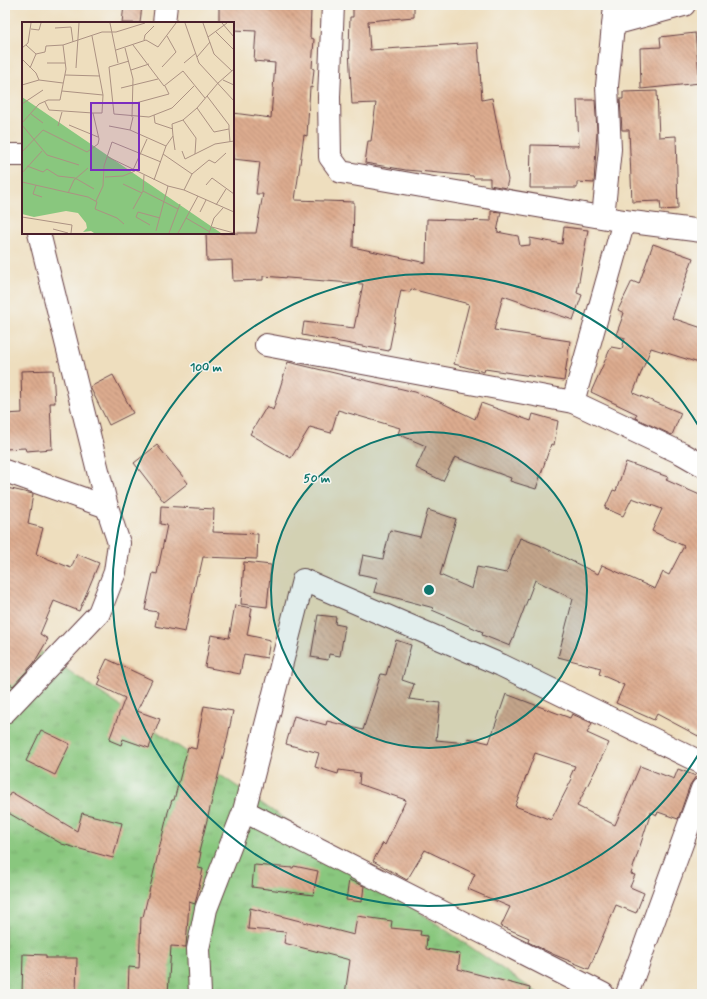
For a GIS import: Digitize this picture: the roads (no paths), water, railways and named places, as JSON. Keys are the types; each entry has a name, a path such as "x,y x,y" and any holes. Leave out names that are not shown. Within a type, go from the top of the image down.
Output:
{"street":[{"path":"164,22 166,5"},
{"path":"333,5 329,97 330,157 341,172 614,219 702,231"},
{"path":"573,402 614,219 607,86 614,14 684,5"},
{"path":"5,155 22,154"},
{"path":"5,712 99,612 114,572 119,543 107,507 38,234"},
{"path":"266,345 573,402 681,452 702,464"},
{"path":"5,471 107,507"},
{"path":"200,994 198,949 206,909 244,811 304,580 501,665 702,763"},
{"path":"627,994 702,789"},
{"path":"244,811 603,994"}]}
